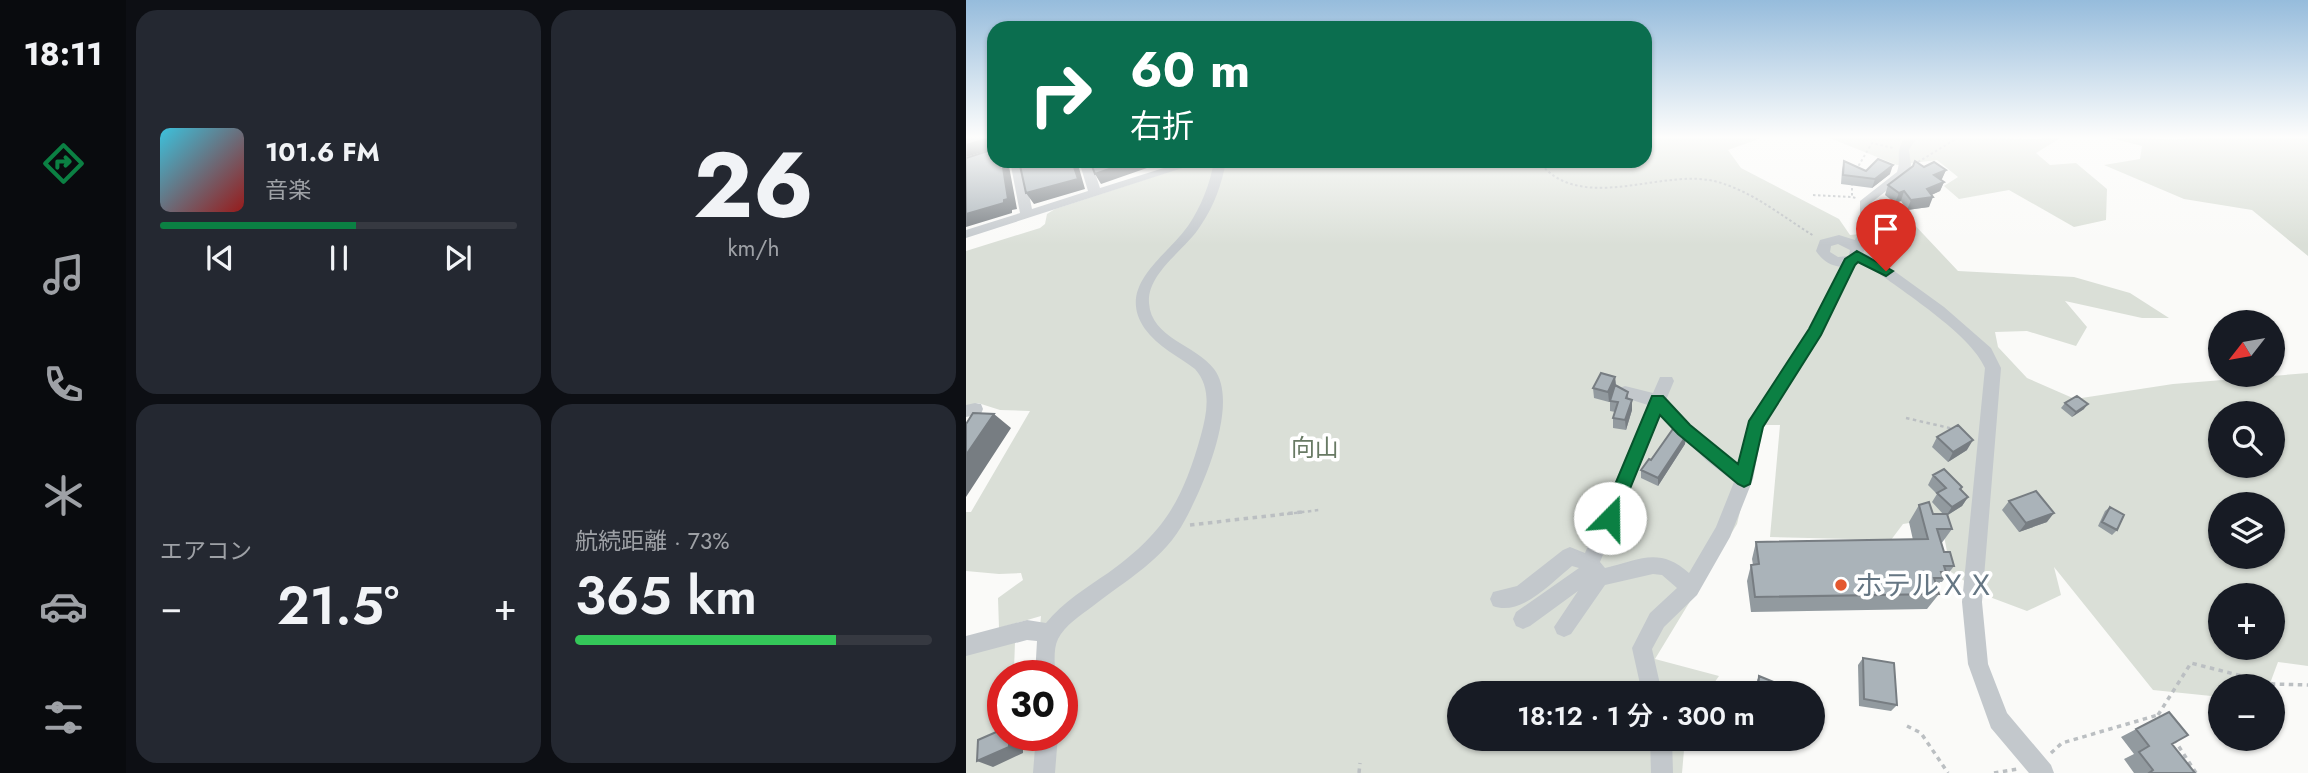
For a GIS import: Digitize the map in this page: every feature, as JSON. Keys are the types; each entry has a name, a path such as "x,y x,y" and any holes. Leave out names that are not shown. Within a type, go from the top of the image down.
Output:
{"street":[{"path":"1019,173 1027,214"},
{"path":"1089,173 1095,193"},
{"path":"966,234 1160,173"},
{"path":"1044,660 1050,633 1069,614 1135,563 1172,527 1189,495 1210,430 1217,396 1211,376 1151,326 1143,312 1141,300 1153,275 1195,226 1218,173"},
{"path":"1649,681 1642,648 1657,620 1690,589 1724,531 1744,479 1755,426 1815,331 1855,255 1867,228 1866,201 1902,173"},
{"path":"1855,255 1845,240 1825,243 1822,251 1830,259 1855,255 1874,263 1986,352 1993,368 1972,602 1978,664 1999,720 2040,769"},
{"path":"1564,627 1595,570 1666,381"},
{"path":"1625,392 1658,401 1678,424 1744,479"},
{"path":"1500,598 1522,594 1570,556 1607,577 1622,571 1658,565 1674,569 1690,589"},
{"path":"1523,619 1595,570"},
{"path":"966,646 1027,630 1050,633"},
{"path":"1044,773 1046,751"},
{"path":"1661,751 1662,773"}],"path":[{"path":"1554,173 1567,183 1605,187 1688,180 1713,181 1755,200 1825,243"},
{"path":"1852,197 1851,187 1855,173"},
{"path":"1813,195 1852,197 1866,201"},
{"path":"1906,418 1961,430"},
{"path":"1172,527 1318,510"},
{"path":"2040,769 2062,743 2158,715 2191,663 2273,684 2308,685"},
{"path":"2158,715 2166,727"},
{"path":"1907,726 1921,733 1948,773"},
{"path":"2174,738 2196,773"},
{"path":"1359,773 1360,763"}],"green space":[{"name":"向山","path":"1165,173 1751,173 1839,219 1850,235 1871,233 1874,211 1909,219 1958,271 2074,277 2130,293 2169,318 2142,318 2065,301 2087,327 2076,346 2027,331 1995,332 1998,347 2027,378 2075,399 2208,381 2208,387 2286,387 2286,375 2308,373 2308,666 2278,662 2274,674 2208,674 2208,696 2153,690 2054,567 2061,595 2027,611 1987,596 1951,572 1944,536 1928,520 1903,524 1891,540 1770,537 1780,425 1761,425 1737,524 1655,659 1719,676 1715,681 1447,681 1447,751 1684,751 1682,773 966,773 966,655 1015,642 1014,660 987,660 987,751 1078,751 1078,660 1037,660 1041,616 999,628 998,598 1023,580 1021,573 966,571 966,512 971,512 1030,411 1000,410 978,403 966,406 966,251 1040,228 1045,224 1047,214 1055,209"},
{"path":"1953,173 2088,173 2107,189 2106,220 2074,227 2009,190 1959,199 1944,186 1958,177"},
{"path":"2123,173 2308,173 2308,256 2252,210 2184,199"}],"building":[{"path":"966,173 1004,173 1008,199 1004,200 1004,203 966,214"},
{"path":"1022,173 1076,173 1078,179 1026,193"},
{"path":"1843,173 1883,173 1875,179"},
{"path":"1904,173 1939,173 1934,175 1944,182 1927,189 1933,197 1911,200 1904,191 1899,193 1888,185"},
{"path":"1601,373 1615,377 1608,392 1593,388"},
{"path":"1615,385 1628,392 1626,398 1632,400 1625,420 1613,418 1618,402 1610,401"},
{"path":"2077,396 2088,404 2076,412 2065,403"},
{"path":"973,413 994,414 966,455 966,424"},
{"path":"1958,425 1973,440 1953,452 1937,437"},
{"path":"1675,426 1686,436 1658,478 1641,470 1649,459 1651,460"},
{"path":"1944,469 1968,497 1952,507 1937,493 1946,488 1933,475"},
{"path":"2036,491 2054,513 2026,523 2009,501"},
{"path":"1592,502 1600,505 1594,520 1584,516"},
{"name":"ホテルＸＸ","path":"1929,502 1933,514 1947,514 1952,529 1937,529 1944,552 1950,552 1954,566 1944,566 1946,572 1941,572 1943,578 1934,578 1939,594 1755,597 1751,565 1759,564 1756,542 1928,539 1919,505"},
{"path":"2110,507 2124,515 2117,530 2102,522"},
{"path":"1863,658 1894,663 1897,705 1864,699"},
{"path":"1759,676 1771,681 1759,681"},
{"path":"2169,712 2188,735 2172,744 2195,773 2149,773 2153,770 2139,752 2149,746 2136,729"},
{"path":"987,736 987,751 1000,751 977,761 978,740"}],"place":[{"name":"ホテルＸＸ","path":"1841,585"}],"route":[{"path":"1610,518 1658,401 1684,430 1744,479 1755,426 1815,331 1850,262 1857,256 1886,271"}]}
